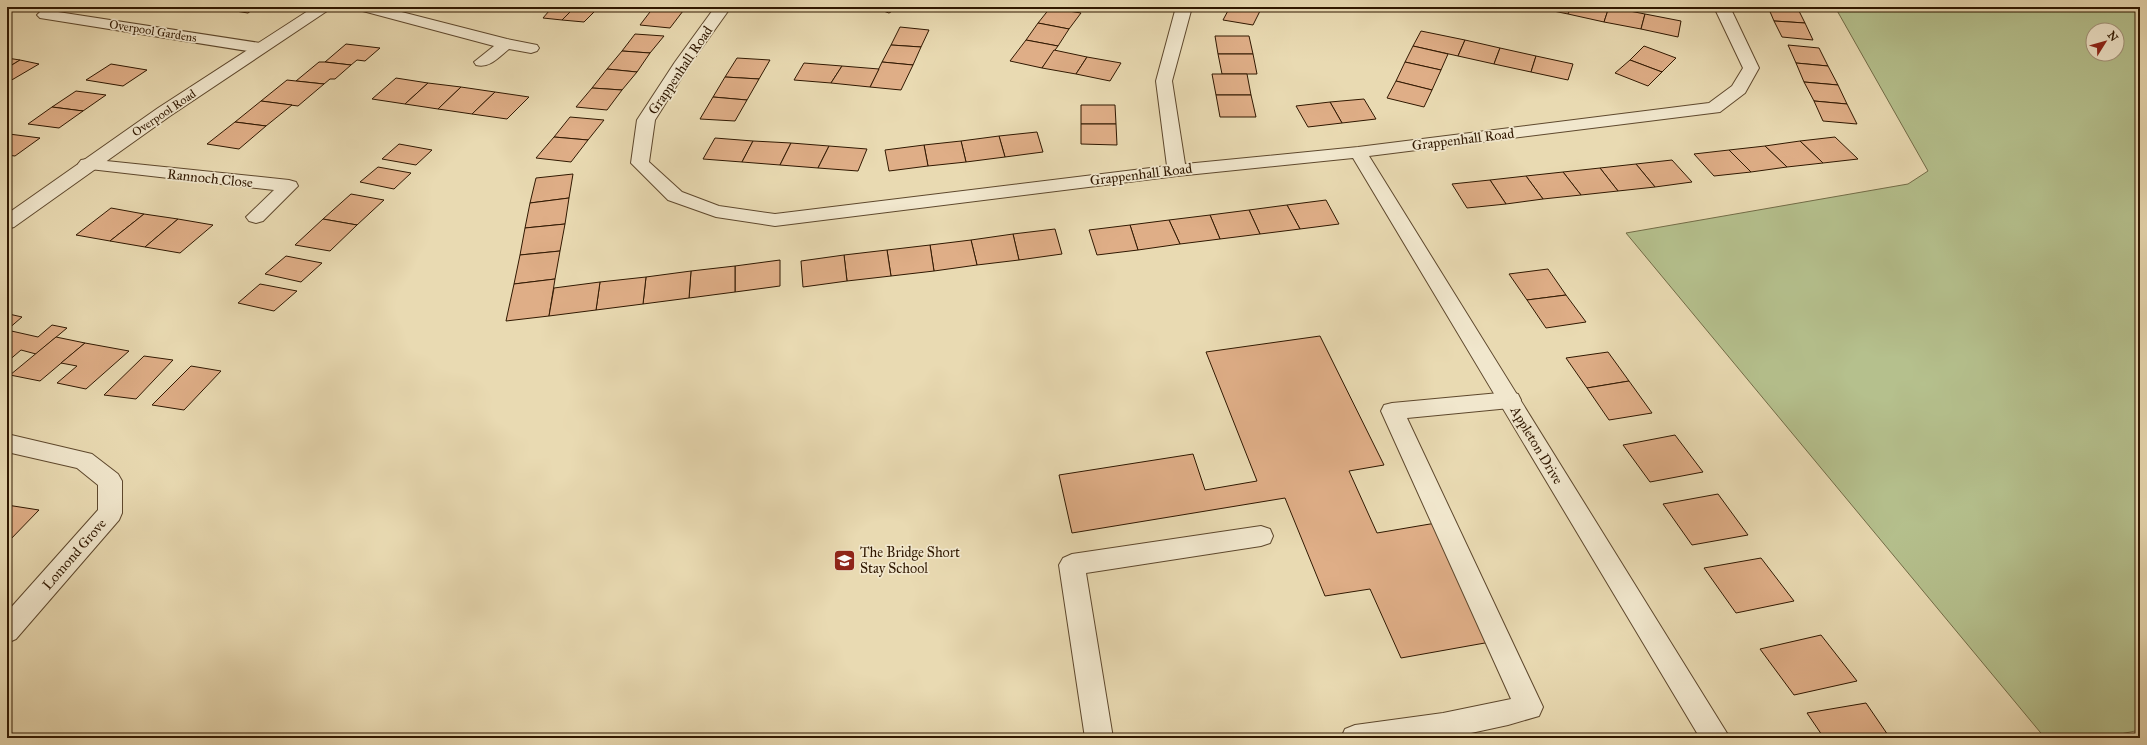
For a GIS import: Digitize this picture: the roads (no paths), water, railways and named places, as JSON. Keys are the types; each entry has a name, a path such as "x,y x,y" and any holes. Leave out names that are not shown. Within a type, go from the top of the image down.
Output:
{"street":[{"name":"Overpool Road","path":"7,223 87,164 260,48 325,7"},
{"path":"364,7 506,44 531,48"},
{"name":"Grappenhall Road","path":"723,7 683,62 646,120 640,164 675,196 716,211 775,220 1177,170 1358,152 1714,108 1739,90 1752,68 1722,7"},
{"path":"1177,170 1164,81 1184,7"},
{"name":"Overpool Gardens","path":"45,15 260,48"},
{"path":"482,62 506,44"},
{"name":"Appleton Drive","path":"1358,152 1716,738"},
{"name":"Rannoch Close","path":"87,164 289,186 256,216"},
{"path":"1355,738 1409,732 1474,720 1528,707 1392,411 1510,400"},
{"name":"Lomond Grove","path":"7,443 84,460 110,480 110,513 7,631"},
{"path":"1099,738 1072,565 1261,536"}],"place":[{"name":"The Bridge Short Stay School","path":"844,560"}]}
